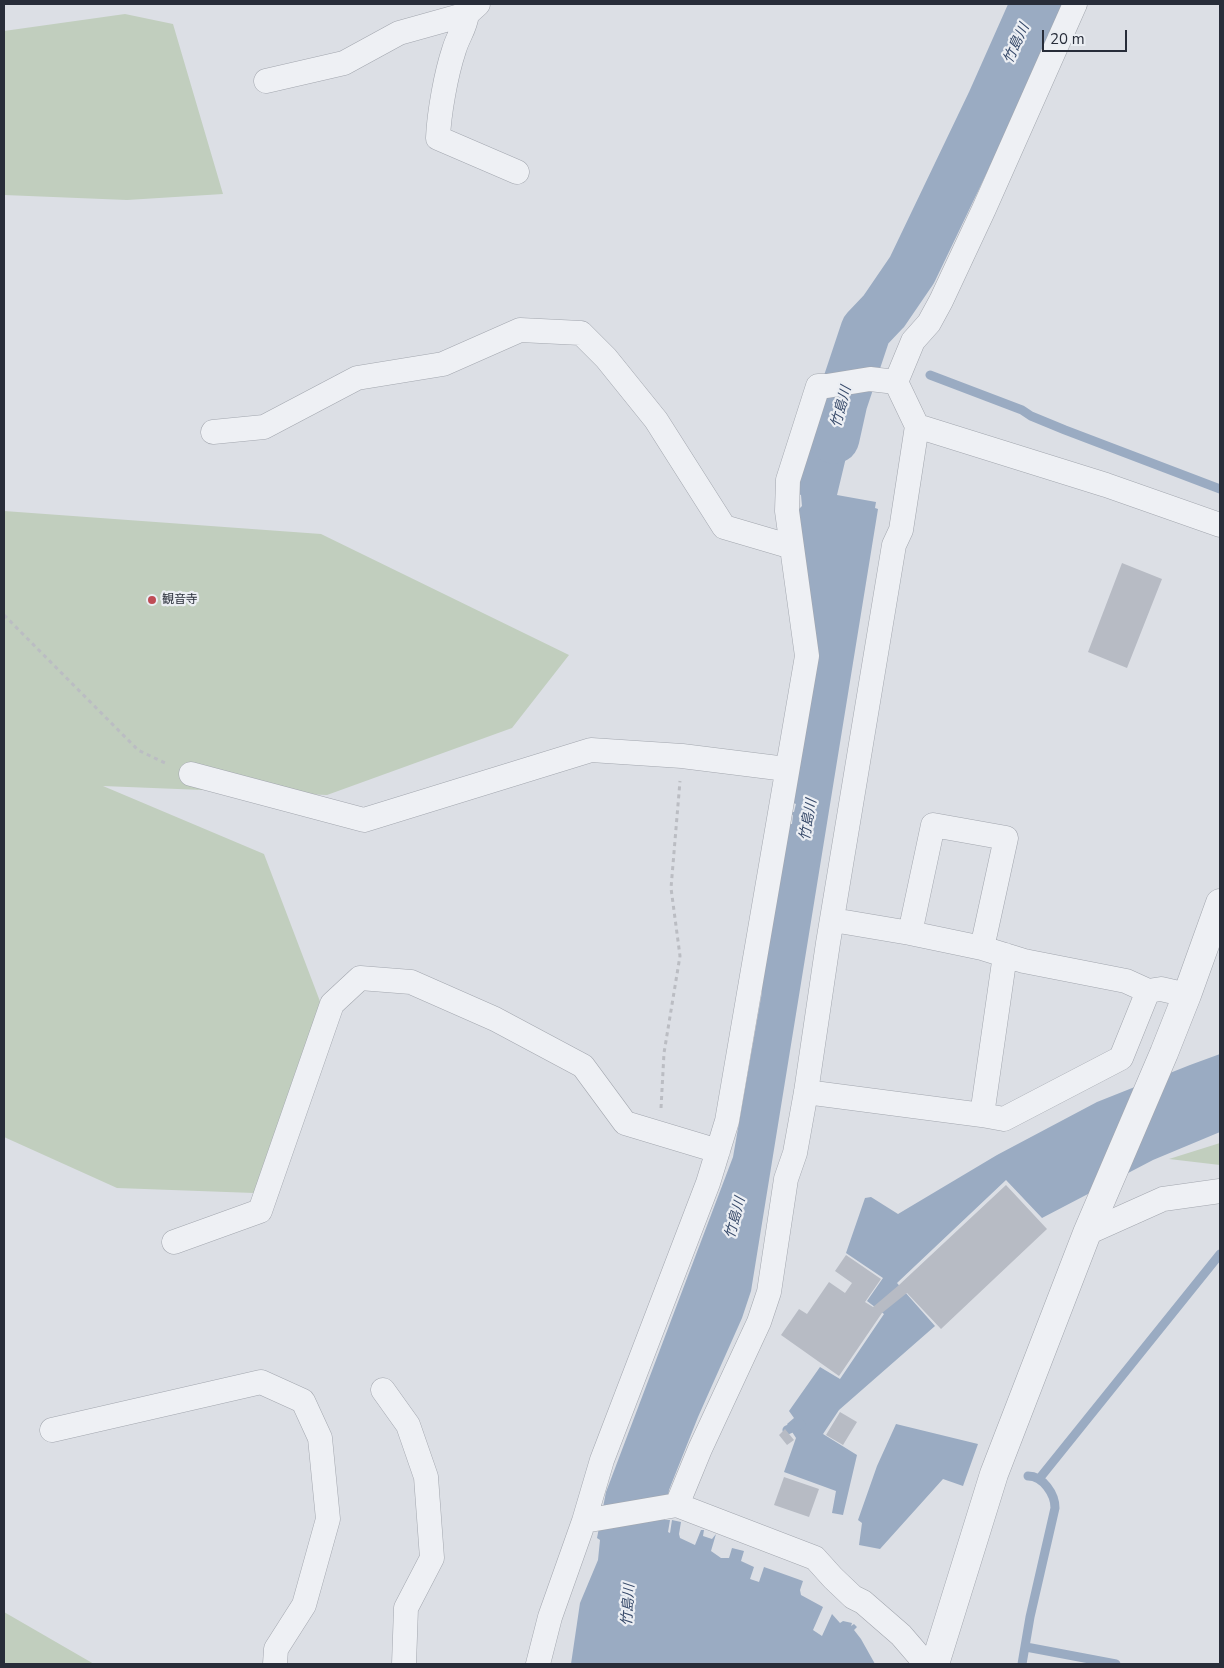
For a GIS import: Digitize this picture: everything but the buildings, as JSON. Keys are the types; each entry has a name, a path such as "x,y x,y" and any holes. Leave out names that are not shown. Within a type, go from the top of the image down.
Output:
{"street":[{"path":"672,1505 765,1308 769,1292 786,1179 795,1153 806,1092 832,920 894,545 901,530 917,426 896,382 912,341 929,323 941,301 984,209 1071,5"},
{"path":"266,82 344,63 399,33 472,9"},
{"path":"472,9 454,48 450,62 439,122 438,138 517,172"},
{"path":"213,432 264,427 357,378 443,364 520,330 581,333 606,358 656,420 724,527 792,547"},
{"path":"538,1664 550,1617 589,1521 602,1460 708,1183 728,1112 807,656 787,511 788,480 818,386 870,379 896,382"},
{"path":"917,426 1106,485 1220,525"},
{"path":"190,774 364,820 591,750 682,756 786,769"},
{"path":"910,933 933,825 1006,838 982,948"},
{"path":"935,1664 994,1474 1090,1224 1187,995 1220,903"},
{"path":"832,920 910,933 982,948 1024,961 1126,981 1148,991 1161,989 1187,995"},
{"path":"982,1116 1005,955"},
{"path":"174,1242 260,1210 332,1004 360,978 410,982 495,1019 583,1066 625,1123 718,1151"},
{"path":"806,1092 1004,1119 1121,1058 1148,991"},
{"path":"1090,1224 1163,1199 1220,1191"},
{"path":"52,1430 261,1382 303,1402 320,1438 328,1519 304,1605 276,1649 275,1664"},
{"path":"383,1390 408,1424 426,1477 432,1558 406,1608 404,1664"},
{"path":"589,1521 672,1505 761,1536 816,1558 853,1597 863,1602 901,1635 926,1664"}],"path":[{"path":"4,615 138,750 190,774"},
{"path":"659,1134 664,1053 680,956 671,888 682,756"}],"green space":[{"path":"125,14 173,24 223,194 127,200 4,195 4,31"},
{"path":"4,511 321,534 569,655 512,728 327,795 103,786 264,854 321,1004 254,1193 117,1188 4,1137"},
{"path":"1220,1143 1220,1165 1169,1159"},
{"path":"4,1612 94,1664 4,1664"}],"water":[{"path":"863,392 837,495 876,502 875,508 878,509 751,1291 742,1318 698,1417 669,1490 665,1520 670,1520 668,1532 670,1533 672,1520 681,1522 680,1538 695,1545 701,1530 704,1530 703,1536 712,1539 716,1534 711,1551 721,1558 729,1558 732,1548 744,1551 741,1561 754,1567 750,1579 759,1582 764,1567 803,1581 800,1590 801,1595 823,1607 813,1630 822,1636 832,1614 840,1623 843,1621 852,1623 851,1626 854,1624 857,1627 854,1630 875,1664 571,1664 580,1603 598,1560 600,1540 597,1538 606,1492 733,1157 762,992 758,990 787,824 792,824 793,815 789,812 794,812 796,804 791,802 804,562 806,558 804,557 798,510 802,506 801,495 795,493 823,399"},
{"path":"1220,1054 1220,1132 1153,1160 1042,1218 1006,1180 897,1283 935,1326 839,1410 823,1434 857,1455 843,1515 832,1513 836,1491 784,1472 796,1438 787,1424 794,1418 789,1411 820,1367 840,1379 884,1314 867,1301 883,1278 846,1253 865,1198 871,1197 898,1214 997,1155 1097,1102"},
{"path":"896,1424 978,1444 963,1486 943,1479 880,1549 859,1545 862,1523 858,1520 877,1466"}],"waterway":[{"name":"竹島川","path":"834,438 842,402 866,330 884,311 912,270 992,103 1036,4"},
{"path":"859,351 878,357"},
{"path":"930,375 1022,410 1031,416 1065,430 1220,489"},
{"path":"1039,1479 1220,1254"},
{"path":"787,1430 801,1424"},
{"path":"1022,1664 1030,1617 1055,1508 1053,1497 1043,1482 1028,1476"},
{"path":"1026,1647 1116,1664"}],"place":[{"name":"観音寺","path":"152,600"}]}
